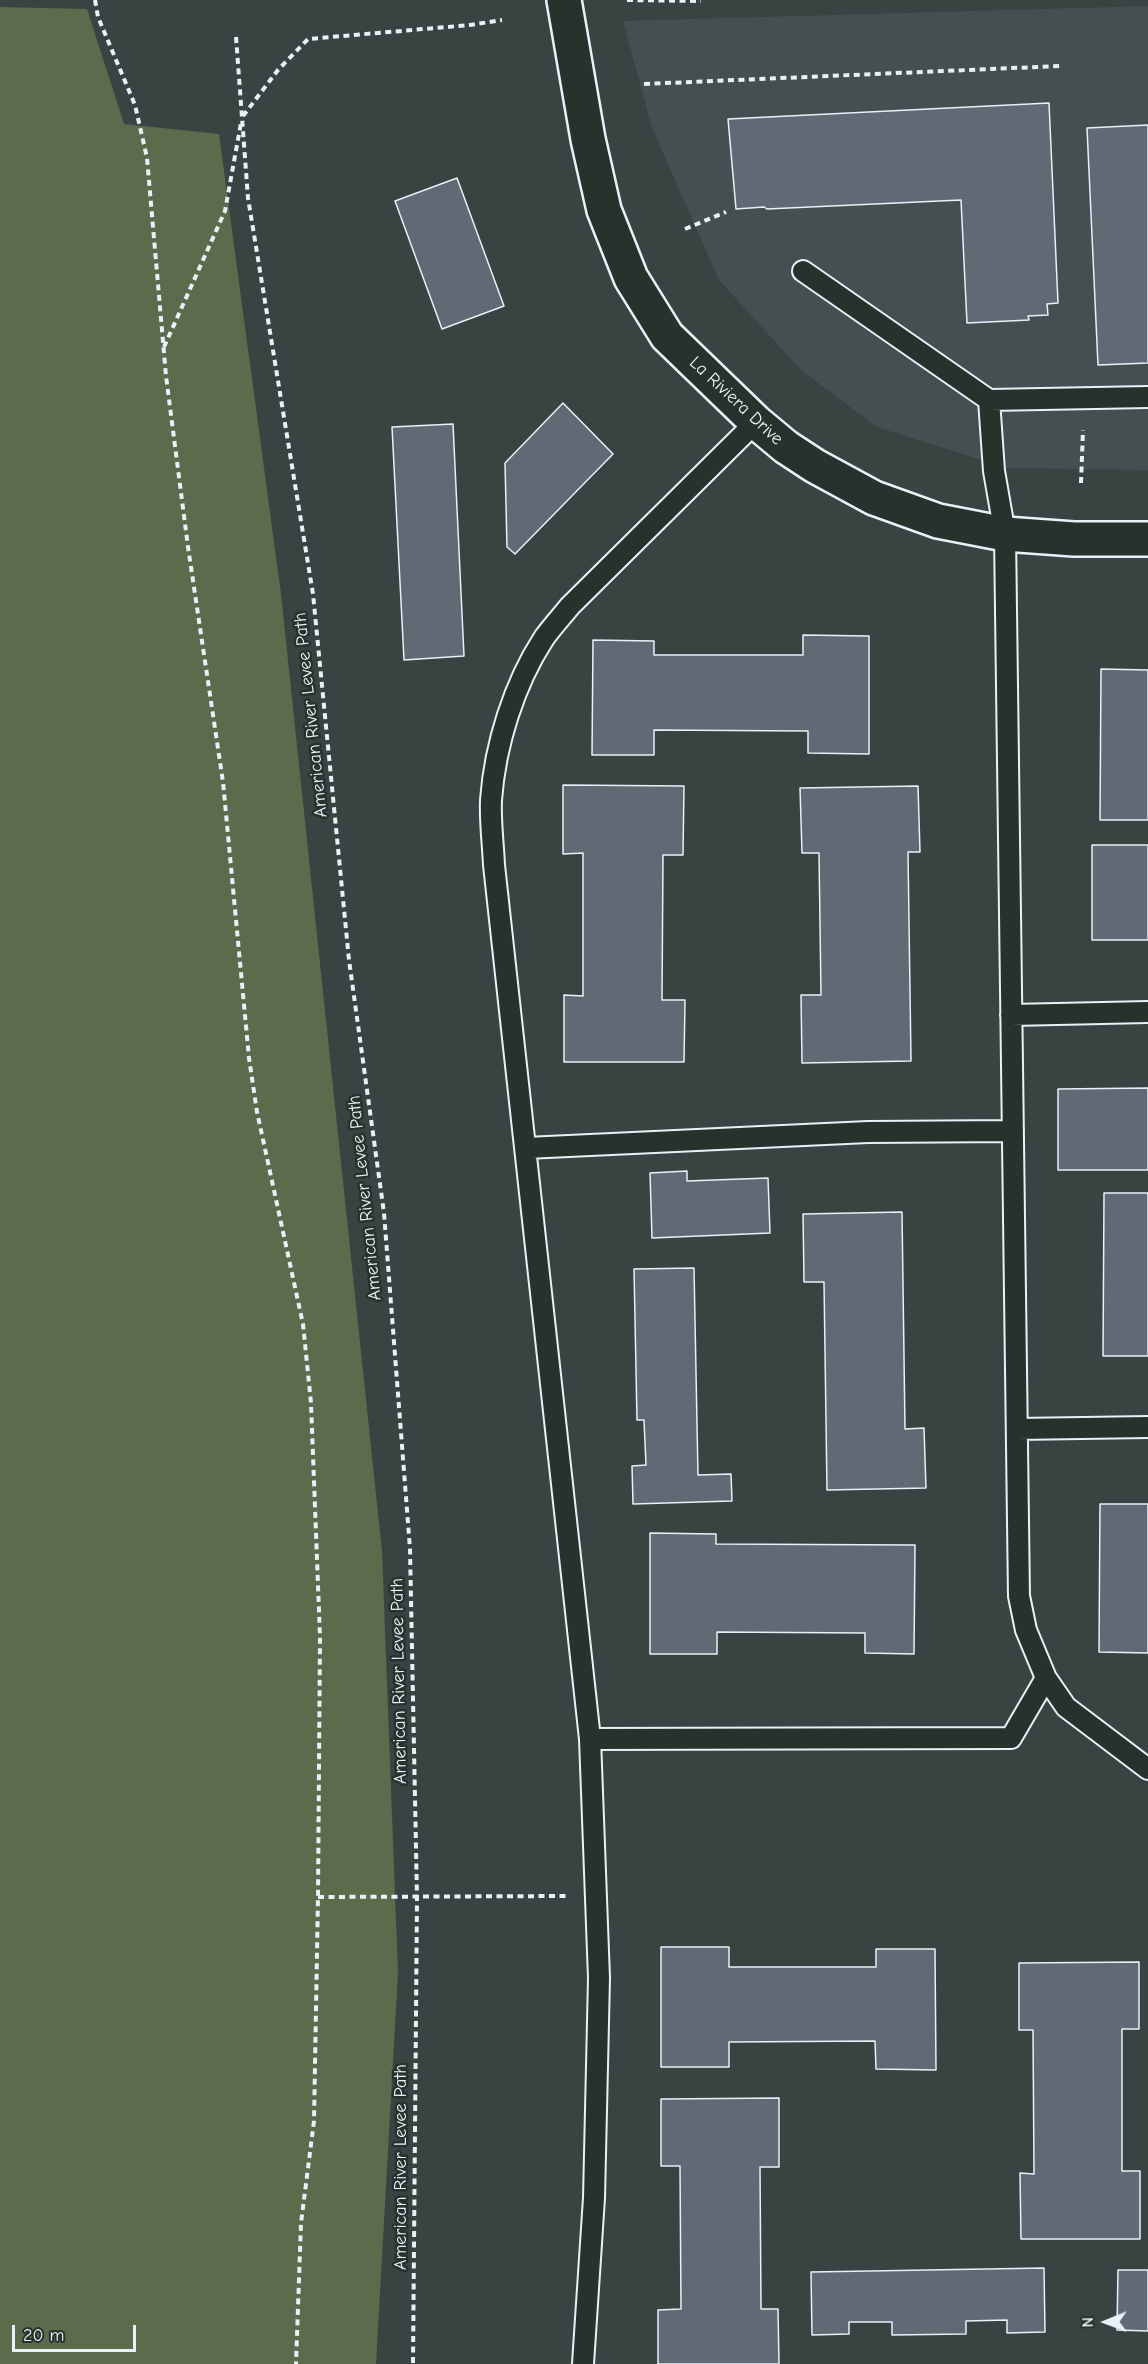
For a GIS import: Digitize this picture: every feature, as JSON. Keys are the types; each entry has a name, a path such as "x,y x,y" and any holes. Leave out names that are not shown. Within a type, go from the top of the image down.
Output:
{"street":[{"name":"La Riviera Drive","path":"564,0 588,139 604,210 631,278 667,336 756,423 815,466 874,498 938,521 1005,534 1074,539 1148,539"}],"lane":[{"path":"803,271 989,400 1148,397"},
{"path":"989,400 994,471 1005,534 1019,1596 1026,1630 1046,1678 1066,1707 1148,1769"},
{"path":"583,2364 594,2198 599,1978 590,1739 494,865 491,800 500,737 514,696 544,639 570,606 756,423"},
{"path":"1011,1015 1148,1012"},
{"path":"526,1148 868,1132 1013,1131"},
{"path":"1017,1429 1148,1427"},
{"path":"590,1739 1011,1738 1046,1678"}],"path":[{"path":"95,0 98,16 135,105 147,158 164,348 188,547 223,782 249,1058 257,1112 303,1324 311,1403 320,1637 318,1897 314,2121 302,2223 296,2364"},
{"path":"627,0 701,1"},
{"path":"164,348 225,210 243,116 278,70 308,39 470,25 502,20"},
{"name":"American River Levee Path","path":"236,37 248,198 313,594 349,960 384,1213 410,1549 417,1898 413,2364"},
{"path":"644,84 1060,66"},
{"path":"685,229 726,212"},
{"path":"1081,483 1083,422"},
{"path":"318,1897 597,1896"}],"shaded area":[{"path":"1148,6 1148,470 1007,468 877,427 801,370 719,280 652,128 623,21"}],"green space":[{"path":"0,7 87,9 124,124 219,134 281,594 382,1551 398,1973 376,2364 0,2364"}],"building":[{"path":"1049,103 1058,303 1047,304 1048,315 1028,316 1029,320 967,323 961,200 736,209 728,119"},
{"path":"1148,125 1148,363 1098,365 1087,128"},
{"path":"457,178 504,306 442,329 395,201"},
{"path":"563,403 613,454 515,554 507,547 505,463"},
{"path":"453,424 464,656 404,660 392,427"},
{"path":"803,635 869,636 869,754 808,753 808,731 654,730 654,755 592,755 593,640 654,641 654,655 803,655"},
{"path":"1101,669 1148,670 1148,820 1100,820"},
{"path":"563,785 684,786 683,855 663,855 662,1000 685,1000 684,1062 564,1062 564,995 583,996 583,853 563,854"},
{"path":"918,786 920,852 908,852 911,1061 802,1063 801,995 821,995 819,853 802,853 800,788"},
{"path":"1092,845 1148,845 1148,940 1092,940"},
{"path":"1148,1088 1148,1170 1058,1170 1058,1089"},
{"path":"687,1171 687,1181 768,1178 770,1233 652,1238 650,1173"},
{"path":"1104,1193 1148,1193 1148,1356 1103,1356"},
{"path":"902,1212 905,1429 924,1428 926,1488 827,1490 824,1282 804,1282 803,1214"},
{"path":"694,1268 698,1475 731,1474 732,1501 633,1504 632,1466 646,1465 644,1420 637,1420 634,1269"},
{"path":"1100,1504 1148,1504 1148,1653 1099,1652"},
{"path":"650,1533 716,1534 716,1544 915,1545 914,1654 865,1653 865,1633 717,1632 717,1654 650,1654"},
{"path":"661,1947 729,1947 729,1967 876,1967 876,1949 935,1949 936,2070 876,2069 875,2041 729,2042 729,2067 661,2067"},
{"path":"1139,1962 1139,2029 1122,2029 1122,2171 1140,2171 1140,2239 1021,2239 1020,2173 1034,2174 1033,2030 1019,2030 1019,1963"},
{"path":"779,2098 779,2167 760,2167 761,2309 778,2309 779,2364 658,2364 658,2310 681,2309 680,2166 661,2166 661,2099"},
{"path":"1044,2268 1045,2332 1007,2333 1007,2320 966,2321 966,2334 892,2335 892,2322 849,2322 849,2334 812,2335 811,2272"},
{"path":"1118,2270 1148,2270 1148,2331 1117,2330"}]}
